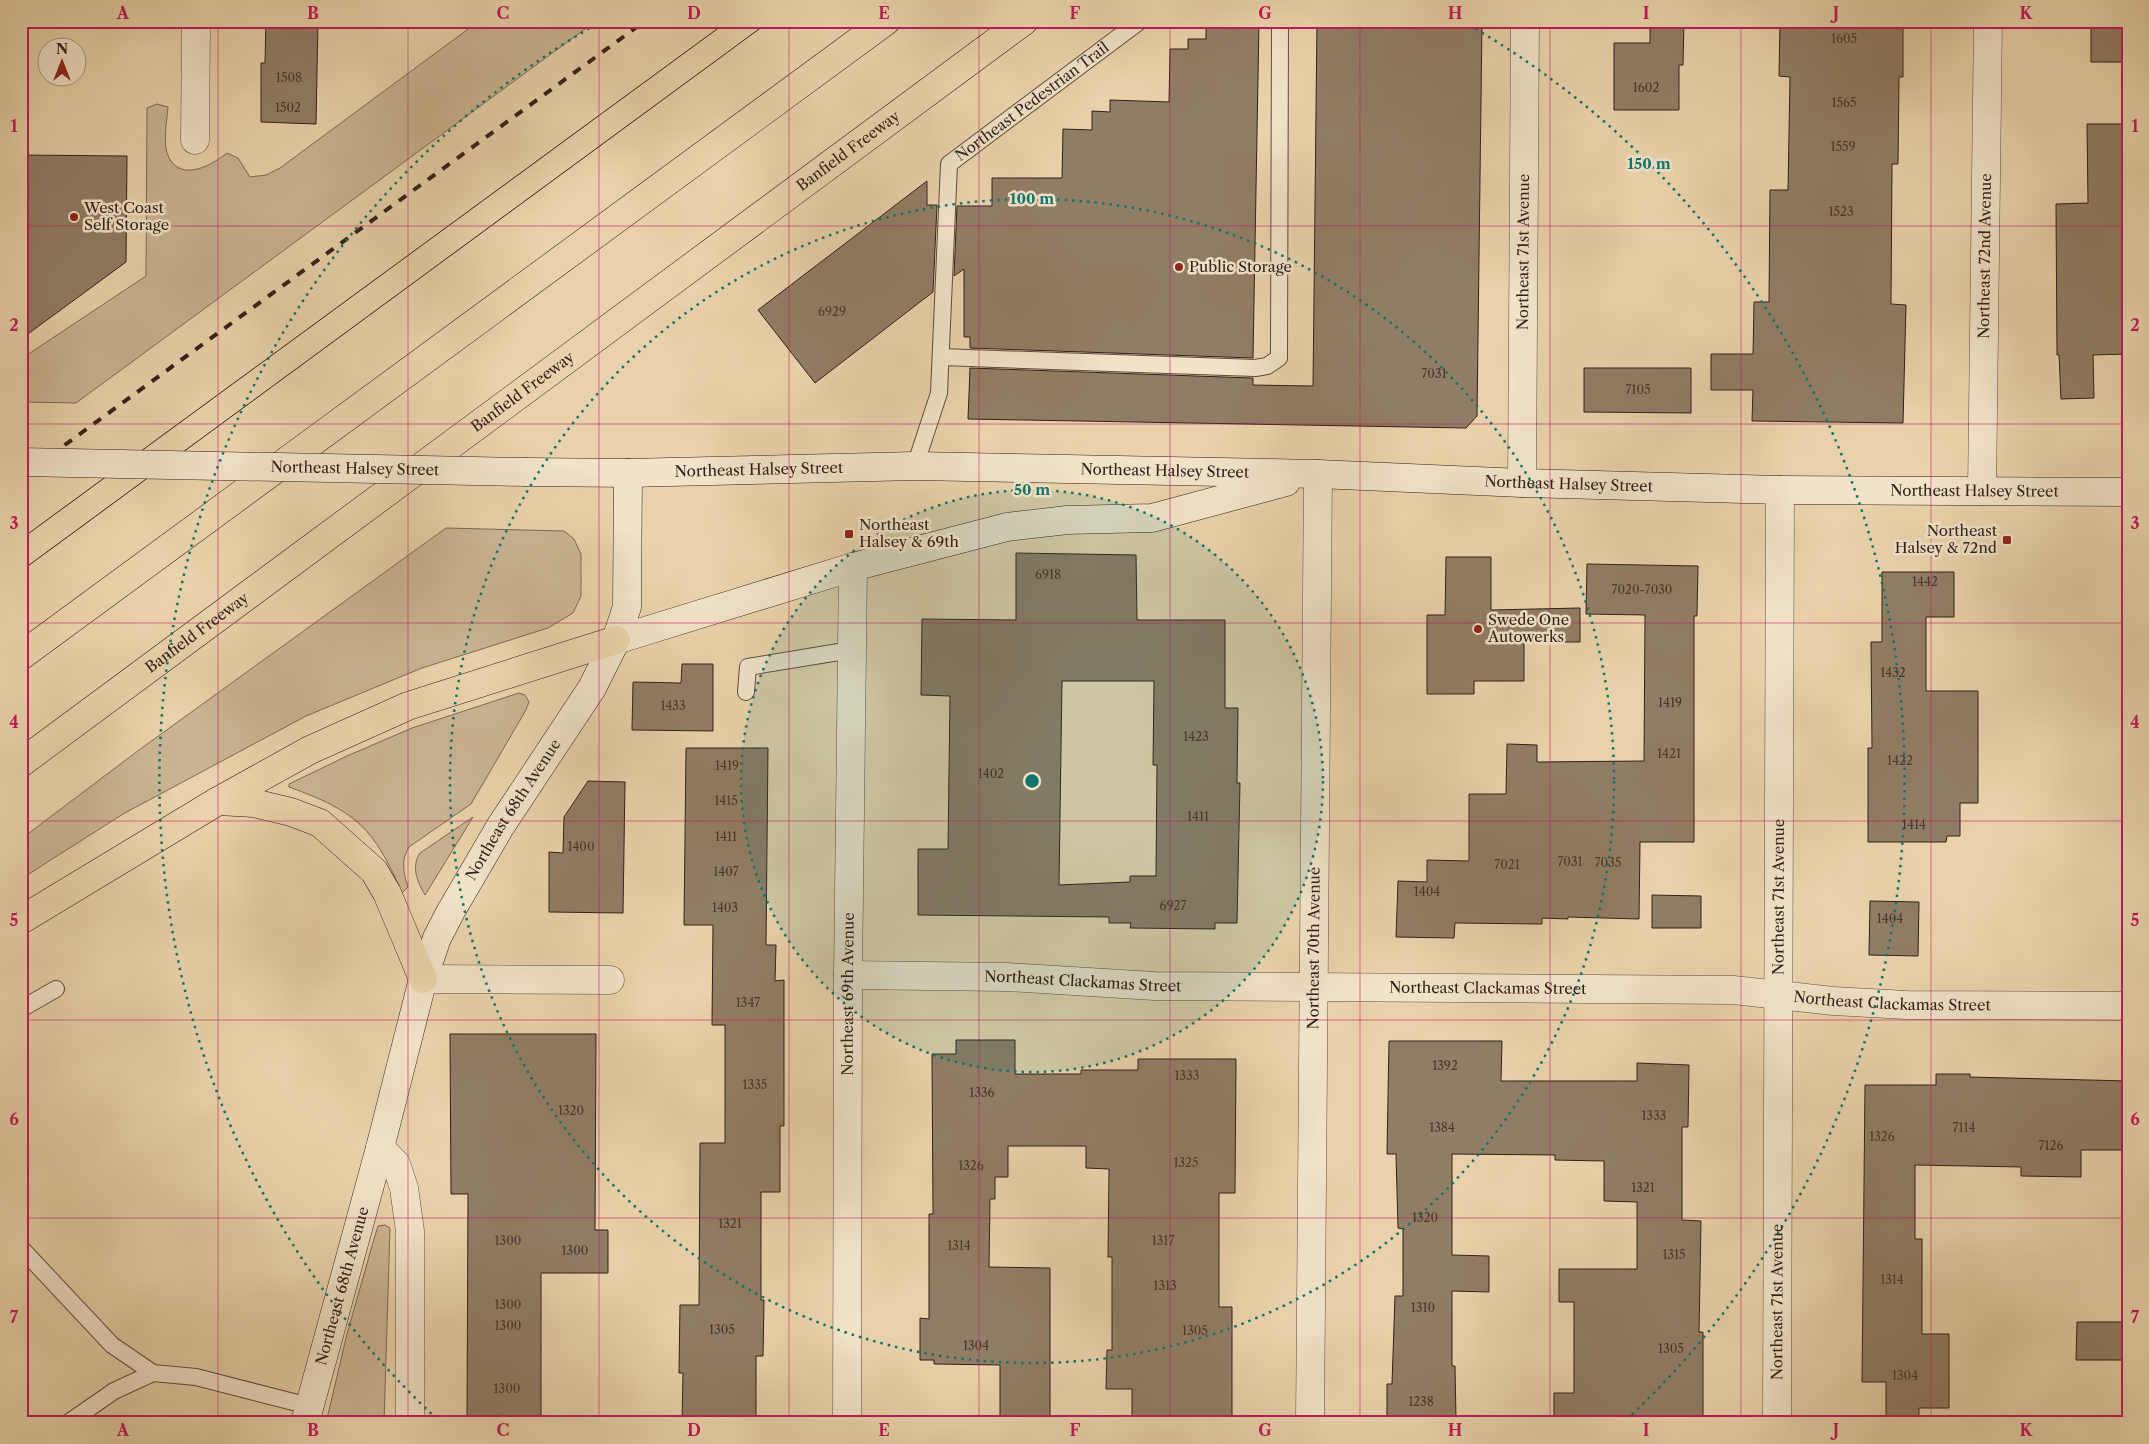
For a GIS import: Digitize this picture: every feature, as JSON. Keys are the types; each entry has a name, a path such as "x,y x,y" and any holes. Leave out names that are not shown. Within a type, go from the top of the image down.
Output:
{"highway":[{"path":"21,656 886,21"},
{"name":"Banfield Freeway","path":"21,763 1024,21"},
{"path":"21,920 218,801 310,750 408,706 616,640"},
{"path":"218,801 254,804 290,812 320,823 374,871 387,893 423,979"}],"street":[{"path":"195,140 196,21"},
{"name":"Northeast 71st Avenue","path":"1522,483 1525,21"},
{"name":"Northeast 72nd Avenue","path":"1982,491 1988,21"},
{"name":"Northeast Halsey Street","path":"21,462 628,473 915,466 1318,474 1522,483 1780,490 2128,492"},
{"name":"Northeast 68th Avenue","path":"307,1414 380,1148 423,979 437,938 450,911 500,827 592,688 616,640 627,607 628,473"},
{"path":"616,640 853,567 1007,527 1066,520 1152,518 1318,474"},
{"name":"Northeast 70th Avenue","path":"1310,1423 1312,987 1318,474"},
{"name":"Northeast 71st Avenue","path":"1778,1423 1780,490"},
{"name":"Northeast 69th Avenue","path":"846,1423 848,975 853,567"},
{"name":"Northeast Clackamas Street","path":"848,975 1007,978 1154,986 1733,990 1833,1001 1906,1005 2128,1006"},
{"path":"423,979 610,980"},
{"path":"380,1148 396,1164 404,1188 410,1231 410,1423"}],"lane":[{"name":"Northeast Pedestrian Trail","path":"941,356 949,164 1140,21"},
{"path":"915,466 939,393 941,356 1255,368 1267,366 1279,358 1280,21"},
{"path":"746,692 748,667 851,650"},
{"path":"21,1009 56,989"},
{"path":"21,1248 112,1346 153,1373 196,1377 307,1414"},
{"path":"68,1423 114,1391 153,1373"}],"shaded area":[{"path":"479,21 596,21 76,403 21,402 21,359 146,276 147,108 157,104 168,107 165,132 167,152 169,158 181,169 197,169 227,153 238,158 250,177 266,175 280,168"},
{"path":"446,528 564,531 574,539 581,554 581,596 573,613 548,628 422,668 306,716 123,814 21,879 21,839 139,750"},
{"path":"519,693 525,695 529,702 526,710 471,804 409,847 406,852 404,866 408,887 402,893 382,852 372,837 360,825 347,814 331,805 289,787 289,784 347,756 412,728"},
{"path":"473,817 425,895 416,874 417,858 420,853"},
{"path":"385,1225 390,1228 384,1423 326,1423 347,1334 374,1239 378,1226"}],"building":[{"path":"266,21 318,21 316,124 261,122 261,63 265,63"},
{"path":"1206,21 1259,21 1253,358 970,348 970,337 964,337 964,269 954,276 957,206 992,206 992,178 1062,178 1063,129 1092,130 1092,111 1110,112 1110,100 1169,102 1170,49 1188,49 1188,39 1206,39"},
{"path":"1317,21 1482,21 1477,416 1466,428 968,419 970,368 1253,378 1253,385 1313,386"},
{"path":"1650,21 1684,21 1683,65 1679,65 1679,110 1614,110 1614,43 1650,43"},
{"path":"1780,21 1903,24 1903,77 1899,77 1898,164 1892,164 1891,304 1906,305 1903,423 1752,421 1753,390 1711,390 1711,354 1753,354 1754,302 1769,302 1770,190 1788,190 1790,77 1779,76"},
{"path":"2091,21 2128,21 2128,62 2091,62"},
{"path":"2087,124 2128,124 2128,354 2093,355 2094,398 2061,399 2059,355 2057,355 2056,204 2088,203"},
{"name":"West Coast Self Storage","path":"22,155 127,156 126,262 21,339"},
{"path":"927,181 927,205 937,205 933,292 815,383 758,310"},
{"path":"1584,368 1691,368 1691,413 1584,412"},
{"path":"1016,553 1136,555 1137,620 1225,620 1225,708 1238,708 1237,783 1240,783 1237,923 1215,923 1215,929 1130,928 1131,923 1109,923 1109,917 918,915 918,849 948,849 950,696 921,695 922,619 1016,620","holes":["1062,681 1154,681 1153,765 1157,765 1156,876 1130,876 1130,882 1059,885"]},
{"path":"1446,557 1491,557 1491,610 1580,608 1580,642 1524,642 1524,681 1474,681 1474,694 1427,694 1427,615 1445,615"},
{"path":"1587,564 1698,566 1697,616 1694,616 1694,842 1640,842 1639,919 1568,917 1568,919 1542,918 1542,924 1455,923 1454,938 1396,937 1398,881 1427,882 1427,860 1469,861 1469,794 1506,794 1507,744 1537,745 1537,762 1644,761 1645,615 1586,614"},
{"path":"1882,572 1954,572 1954,617 1926,617 1926,691 1978,691 1978,803 1960,803 1960,836 1947,836 1946,842 1868,842 1868,748 1872,748 1871,642 1882,642"},
{"path":"682,664 713,664 713,731 632,730 633,682 681,683"},
{"path":"686,748 768,748 766,945 776,945 775,981 784,980 784,1126 780,1126 780,1192 761,1192 761,1300 764,1300 763,1356 756,1356 756,1423 682,1423 683,1373 679,1373 680,1305 699,1305 700,1143 725,1143 725,1025 712,1025 713,925 684,925"},
{"path":"588,781 625,782 623,913 549,912 549,852 563,853 564,817"},
{"path":"1652,895 1701,896 1701,928 1652,928"},
{"path":"1870,901 1919,902 1918,956 1869,955"},
{"path":"450,1034 596,1034 595,1230 608,1230 608,1273 541,1273 541,1423 467,1423 468,1194 451,1194"},
{"path":"956,1040 1015,1040 1015,1074 1081,1074 1081,1070 1138,1070 1138,1059 1236,1059 1235,1193 1219,1193 1219,1307 1232,1307 1232,1423 1132,1423 1132,1389 1106,1389 1107,1350 1112,1350 1112,1257 1108,1257 1109,1169 1086,1168 1086,1146 1008,1146 1008,1177 995,1177 995,1199 990,1199 989,1267 1050,1268 1050,1423 1000,1423 1000,1365 934,1364 934,1360 920,1360 920,1318 929,1319 929,1214 933,1214 932,1054 956,1054"},
{"path":"1389,1041 1502,1041 1501,1081 1637,1081 1637,1063 1689,1065 1688,1127 1682,1127 1682,1220 1701,1221 1699,1332 1703,1332 1703,1423 1554,1423 1554,1393 1574,1393 1574,1302 1559,1302 1559,1269 1637,1269 1637,1202 1604,1201 1604,1161 1555,1160 1555,1155 1452,1154 1452,1255 1489,1256 1489,1292 1452,1291 1452,1366 1455,1366 1456,1420 1387,1420 1387,1384 1392,1384 1395,1296 1403,1296 1403,1229 1398,1228 1396,1154 1387,1154"},
{"path":"1936,1074 1970,1074 1970,1077 2128,1081 2128,1150 2081,1150 2081,1177 2021,1176 2021,1167 1915,1165 1915,1239 1922,1239 1922,1334 1949,1334 1949,1408 1919,1408 1919,1423 1886,1423 1886,1382 1862,1382 1865,1085 1936,1085"},
{"path":"2077,1322 2125,1322 2124,1360 2076,1360"}],"tram line":[{"path":"21,539 728,21"},
{"path":"21,571 770,21"}],"railway":[{"path":"21,477 645,21"}],"place":[{"name":"West Coast Self Storage","path":"74,217"},
{"name":"Public Storage","path":"1179,267"},
{"name":"Northeast Halsey & 69th","path":"849,534"},
{"name":"Northeast Halsey & 72nd","path":"2007,540"},
{"name":"Swede One Autowerks","path":"1478,629"}]}
